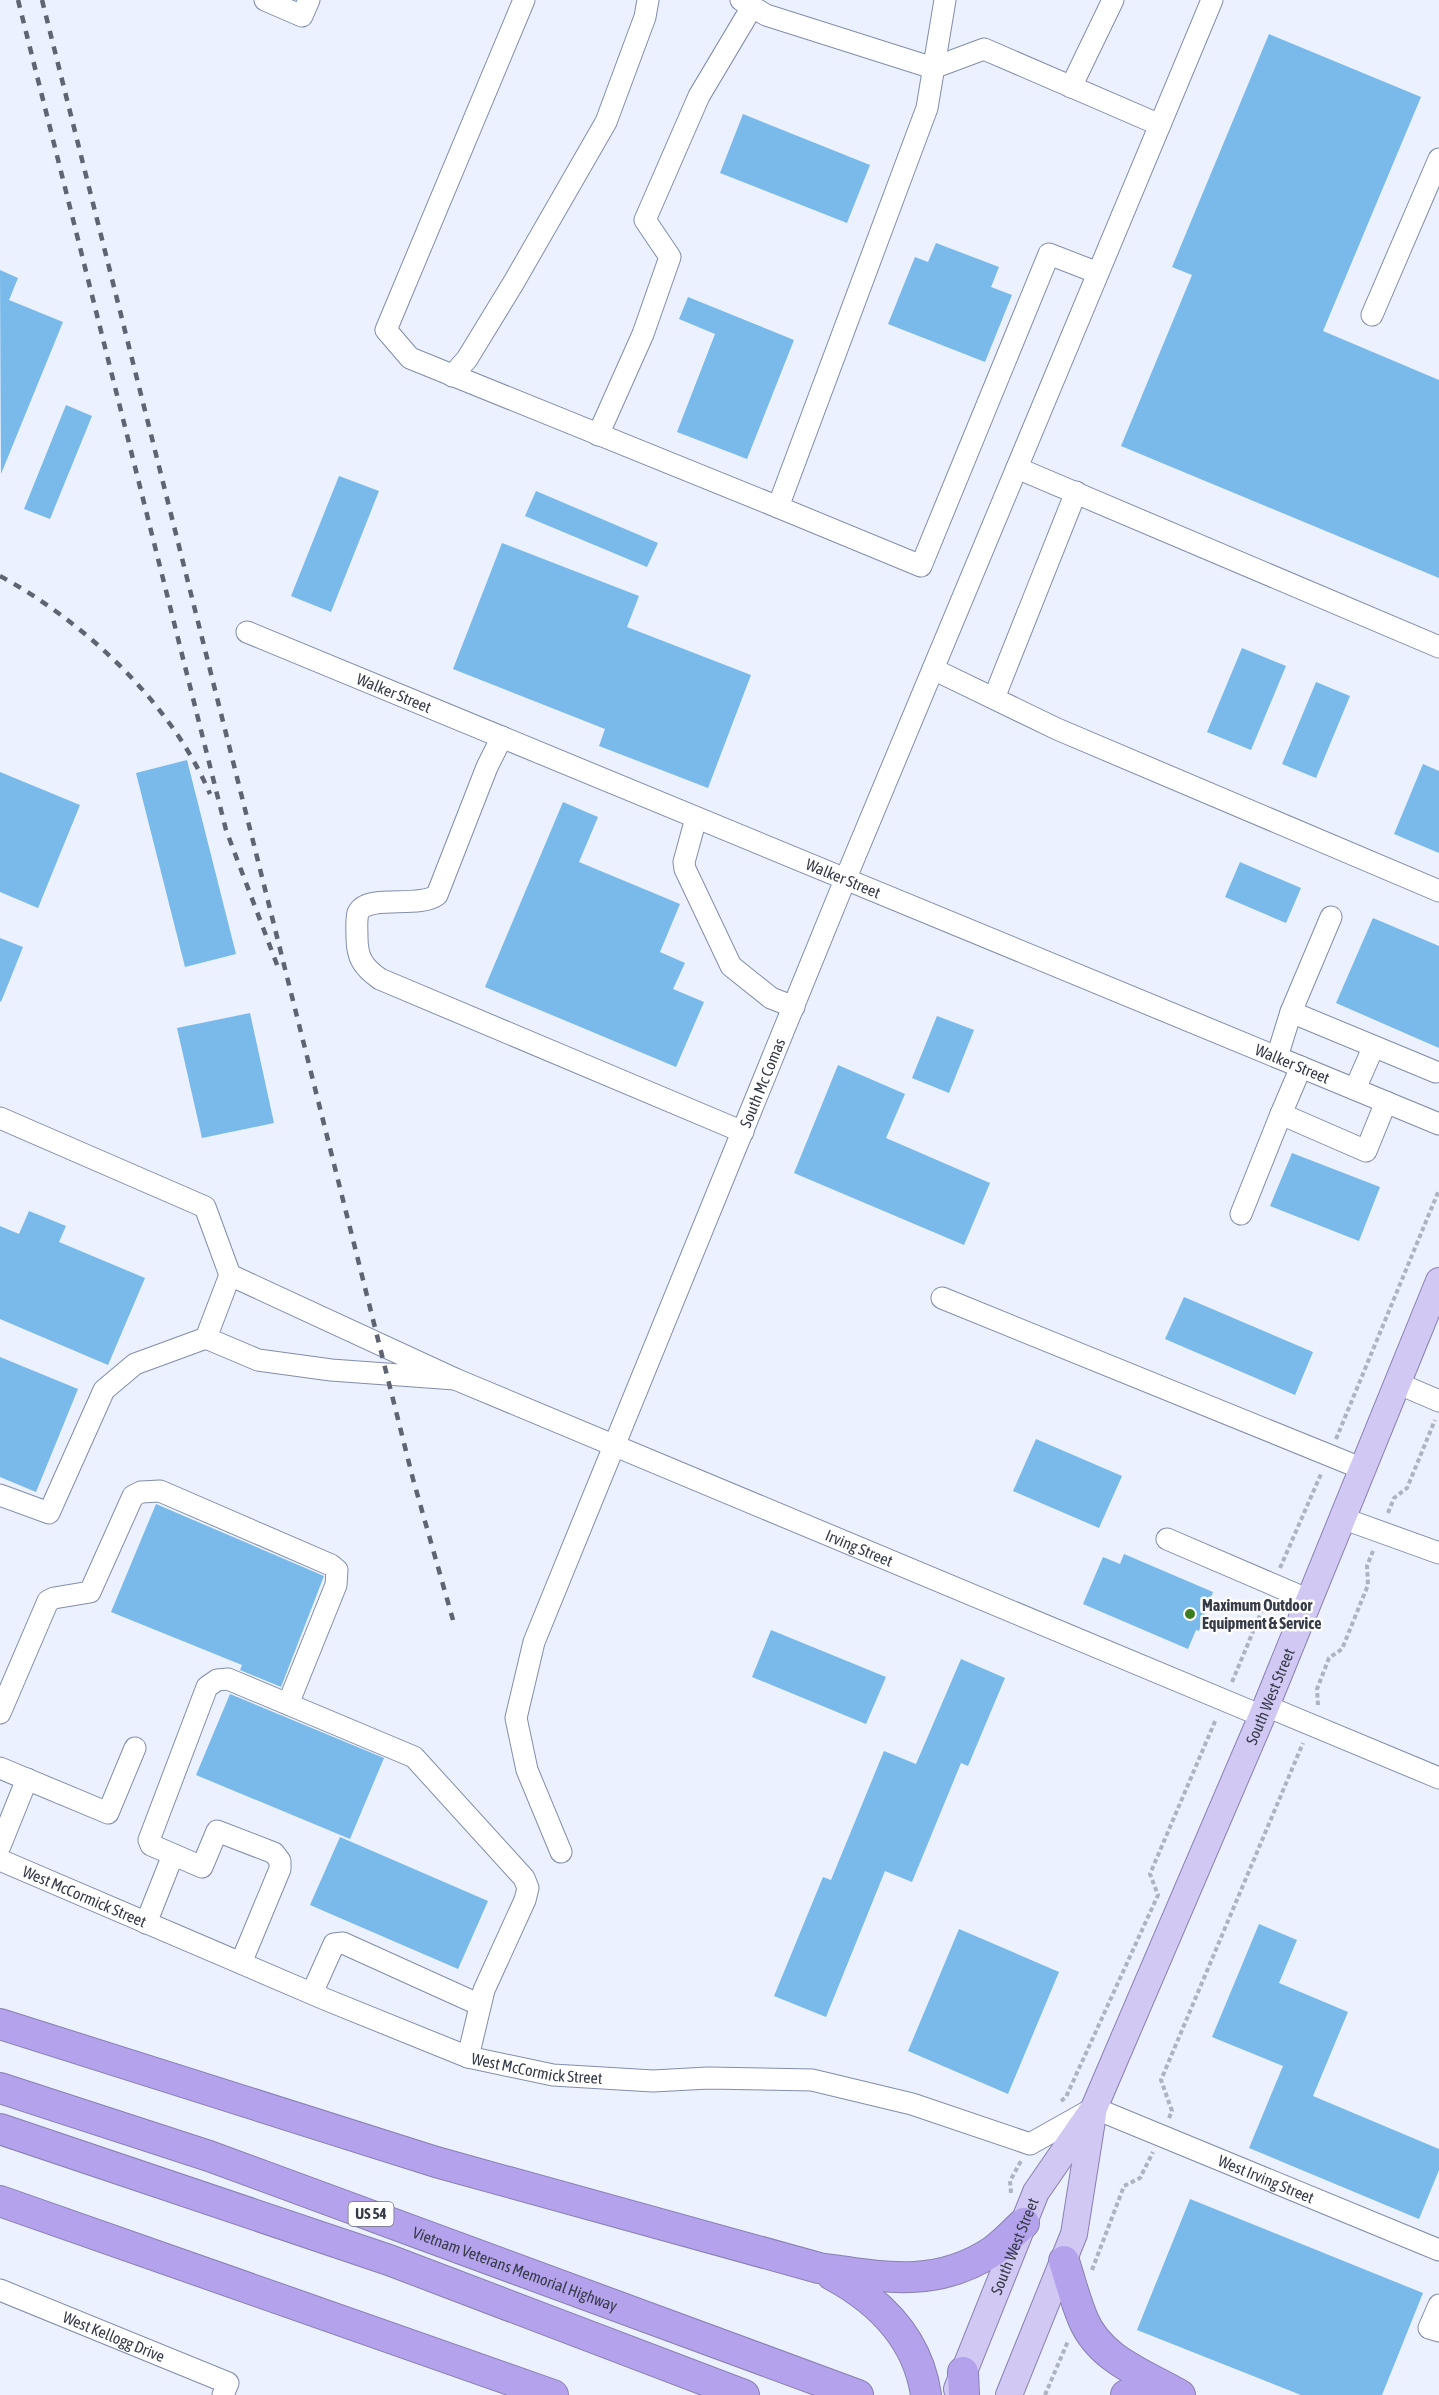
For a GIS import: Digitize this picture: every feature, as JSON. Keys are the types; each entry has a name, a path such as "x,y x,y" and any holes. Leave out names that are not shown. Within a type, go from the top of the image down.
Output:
{"highway":[{"path":"0,2024 436,2162 819,2268 878,2276 924,2278 974,2263 995,2250 1018,2211"},
{"name":"Vietnam Veterans Memorial Highway","path":"0,2088 231,2164 858,2395"},
{"name":"US 54","path":"0,2129 389,2259 733,2391"},
{"path":"0,2201 553,2395"},
{"path":"1064,2261 1088,2328 1099,2345 1121,2364 1180,2395"},
{"path":"819,2268 862,2291 891,2319 935,2395"},
{"path":"919,2364 926,2395"},
{"path":"1126,2395 1134,2395"}],"main road":[{"name":"South West Street","path":"960,2387 1018,2211 1036,2192 1094,2108 1264,1711 1437,1290"},
{"name":"South West Street","path":"1009,2395 1074,2234 1094,2108"}],"street":[{"path":"265,0 302,16 309,0"},
{"path":"524,0 386,330 410,358 921,566 1049,254 1098,273"},
{"path":"452,375 467,359 514,282 606,122 645,17 648,0"},
{"path":"778,507 927,108 945,0"},
{"path":"1071,87 1113,0"},
{"name":"South Mc Comas","path":"561,1852 527,1770 516,1718 534,1642 845,880 1212,0"},
{"path":"598,435 643,333 670,257 645,220 699,96 746,3 766,15 933,68 984,49 1160,124"},
{"path":"1372,315 1434,184 1439,159"},
{"path":"1017,468 1436,639"},
{"path":"994,698 1076,492"},
{"name":"Walker Street","path":"247,632 1439,1124"},
{"path":"933,669 1057,729 1439,891"},
{"path":"502,737 487,767 437,895 428,902 374,903 363,907 357,915 357,950 361,963 380,979 743,1132"},
{"path":"696,818 688,845 685,869 731,966 771,998 794,1007"},
{"path":"1276,1057 1291,1012 1331,916"},
{"path":"1291,1012 1373,1048 1436,1072"},
{"path":"1355,1089 1373,1048"},
{"path":"1241,1214 1301,1067"},
{"path":"1281,1114 1366,1151 1386,1102"},
{"path":"0,1118 204,1207 230,1275 206,1338"},
{"name":"Irving Street","path":"230,1275 455,1379 1224,1701 1311,1724 1439,1778"},
{"path":"942,1298 1363,1468"},
{"path":"0,1495 49,1513 104,1390 135,1364 206,1338 258,1360 331,1370 455,1379"},
{"path":"1397,1383 1439,1401"},
{"path":"0,1713 48,1601 90,1592 133,1496 150,1491 160,1491 331,1565 337,1570 336,1585 288,1704"},
{"path":"1342,1518 1439,1553"},
{"path":"1167,1539 1309,1600"},
{"path":"241,1963 280,1869 280,1861 274,1853 217,1831 202,1867 151,1845 149,1840 207,1687 217,1680 228,1679 414,1757 524,1878 528,1888 525,1900 484,1990 468,2057"},
{"path":"0,1768 108,1813 135,1748"},
{"path":"0,1846 27,1779"},
{"path":"146,1923 173,1855"},
{"name":"West McCormick Street","path":"0,1860 468,2057 553,2075 653,2080 708,2078 812,2080 912,2104 1030,2144"},
{"path":"312,1993 334,1944 343,1942 480,2004"},
{"path":"1030,2144 1094,2108"},
{"name":"West Irving Street","path":"1094,2108 1439,2250"},
{"name":"West Kellogg Drive","path":"0,2290 225,2389"},
{"path":"1439,2305 1429,2328 1439,2331"}],"path":[{"path":"1059,2103 1066,2097 1158,1895 1150,1874 1329,1456 1439,1190"},
{"path":"1091,2275 1100,2244 1124,2186 1140,2178 1172,2111 1161,2080 1318,1709 1317,1689 1329,1658 1342,1648 1368,1585 1367,1566 1394,1498 1407,1488 1439,1411"},
{"path":"1018,2211 1010,2181 1030,2144"},
{"path":"1046,2395 1070,2336 1088,2328"}],"building":[{"path":"1269,34 1421,97 1323,331 1439,380 1439,578 1121,446 1192,275 1172,267"},
{"path":"743,114 870,165 847,223 720,173"},
{"path":"936,243 999,267 991,287 1012,295 985,362 888,324 915,257 928,262"},
{"path":"0,270 18,278 9,300 63,322 1,474"},
{"path":"688,297 794,340 747,459 677,432 715,334 679,319"},
{"path":"66,405 92,416 50,519 24,509"},
{"path":"339,476 379,491 331,612 291,596"},
{"path":"536,491 658,543 647,567 525,516"},
{"path":"502,543 639,596 627,627 751,675 708,788 599,746 605,729 453,669"},
{"path":"1242,648 1286,666 1251,750 1207,732"},
{"path":"1316,682 1350,696 1316,778 1282,764"},
{"path":"187,760 236,954 185,967 136,773"},
{"path":"1423,764 1439,771 1439,853 1394,834"},
{"path":"0,772 80,805 38,908 0,892"},
{"path":"563,802 598,817 579,862 680,904 660,952 685,963 673,989 704,1002 676,1067 485,987"},
{"path":"1240,862 1301,888 1286,923 1225,897"},
{"path":"1373,918 1439,946 1439,1048 1336,1003"},
{"path":"0,938 23,947 1,1002 0,1001"},
{"path":"250,1013 274,1123 202,1138 177,1028"},
{"path":"937,1016 974,1030 949,1093 912,1078"},
{"path":"838,1065 905,1094 886,1138 990,1183 964,1245 794,1173"},
{"path":"1292,1153 1380,1187 1359,1241 1270,1206"},
{"path":"29,1211 66,1226 59,1242 145,1278 108,1365 0,1319 0,1226 19,1234"},
{"path":"1184,1297 1313,1352 1295,1395 1165,1339"},
{"path":"0,1357 78,1389 36,1492 0,1477"},
{"path":"1036,1439 1122,1476 1099,1528 1013,1491"},
{"path":"156,1504 324,1576 281,1687 240,1670 242,1665 111,1612"},
{"path":"1124,1554 1213,1592 1199,1631 1196,1630 1188,1649 1083,1604 1103,1557 1120,1564"},
{"path":"771,1630 886,1677 866,1724 752,1677"},
{"path":"961,1659 1005,1678 968,1766 961,1763 912,1882 885,1871 826,2017 774,1996 823,1877 831,1880 884,1751 916,1764"},
{"path":"230,1694 384,1758 350,1839 196,1775"},
{"path":"340,1837 488,1901 458,1969 310,1905"},
{"path":"1259,1924 1297,1940 1279,1983 1348,2012 1313,2096 1439,2149 1439,2170 1419,2219 1249,2148 1283,2066 1212,2037"},
{"path":"959,1929 1059,1972 1008,2094 908,2051"},
{"path":"1190,2199 1423,2293 1382,2395 1301,2395 1137,2330"}],"railway":[{"path":"18,0 226,830 279,970"},
{"path":"42,0 413,1479 453,1620"},
{"path":"0,576 63,617 123,668 173,728 194,761 210,794"}],"place":[{"name":"Maximum Outdoor Equipment & Service","path":"1190,1614"}]}
